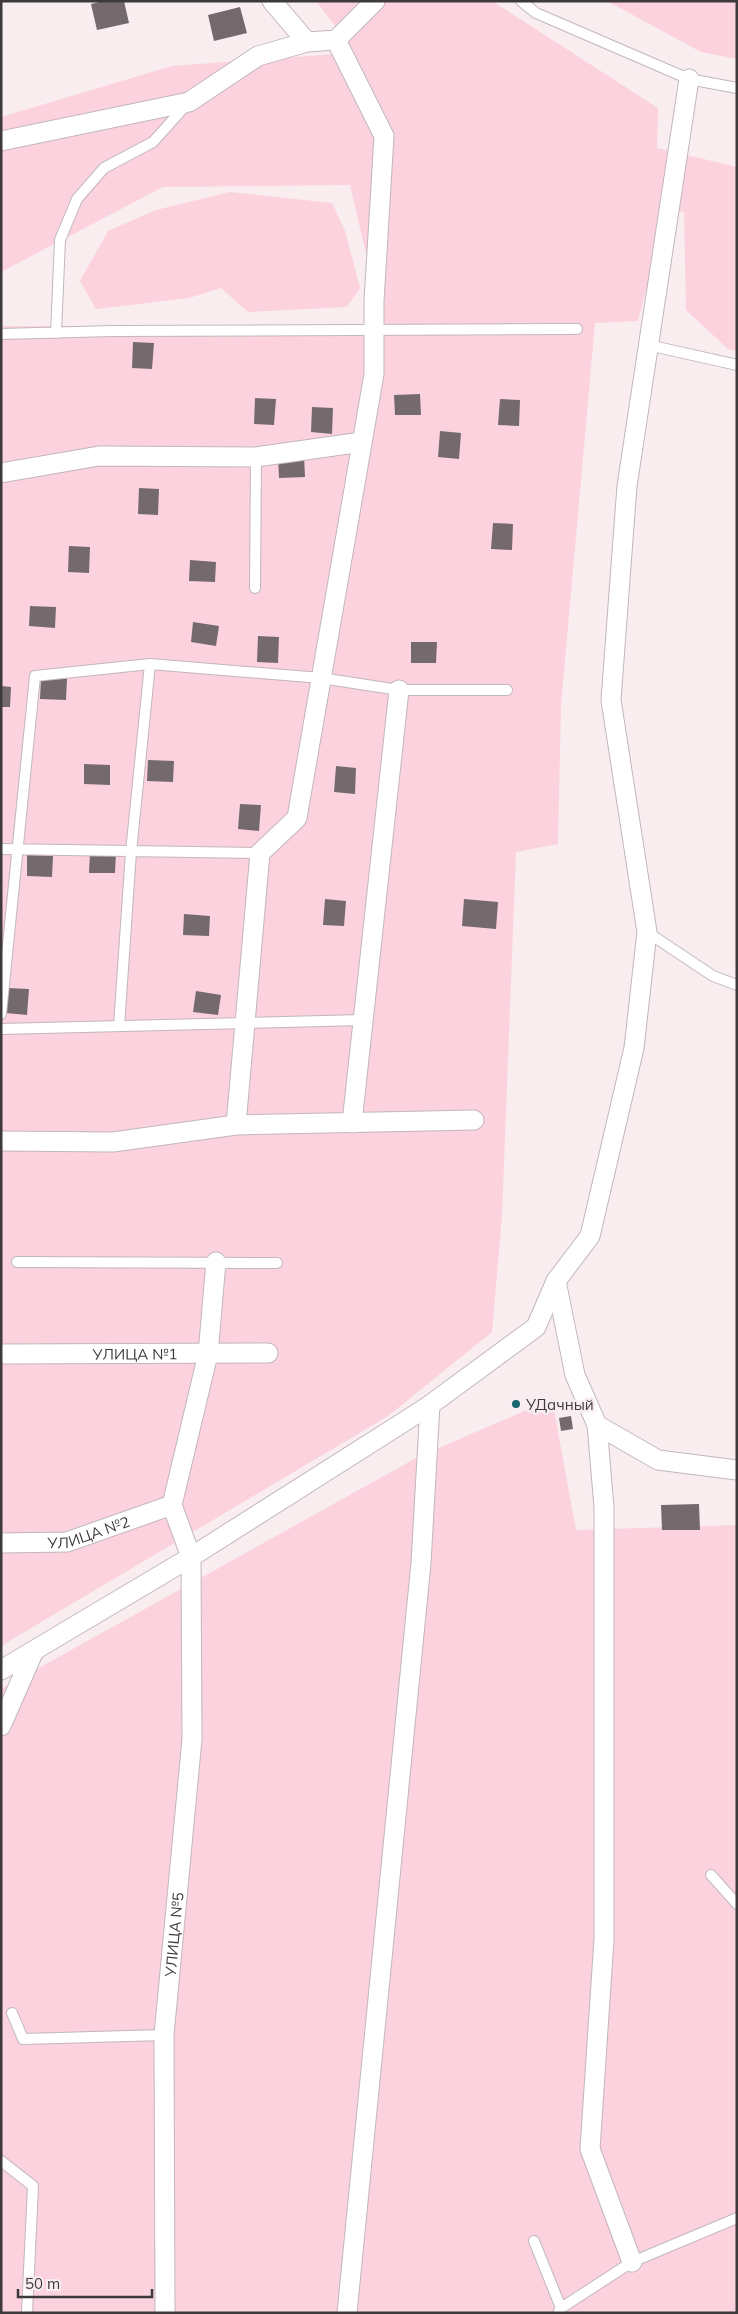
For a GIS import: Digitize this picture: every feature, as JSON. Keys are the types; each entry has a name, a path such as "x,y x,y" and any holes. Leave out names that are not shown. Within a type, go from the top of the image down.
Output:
{"street":[{"path":"272,1 308,42"},
{"path":"1,141 189,102 258,56 308,42 336,40 375,1"},
{"path":"236,1125 260,853 297,818 374,374 374,329 384,136 336,40"},
{"path":"1,1670 33,1653 191,1557 430,1405 536,1327 556,1281 590,1236 634,1048 647,932 611,700 627,486 689,79"},
{"path":"1,474 99,456 256,458 362,442"},
{"path":"352,1122 399,690"},
{"path":"1,1141 113,1142 236,1125 474,1120"},
{"path":"172,1505 208,1354 216,1262"},
{"path":"556,1281 576,1375 597,1425 604,1507 604,1939 590,2149 632,2262"},
{"name":"УЛИЦА №1","path":"1,1354 268,1353"},
{"path":"347,2313 422,1563 430,1405"},
{"path":"597,1425 658,1460 737,1470"},
{"name":"УЛИЦА №2","path":"1,1543 67,1542 172,1505"},
{"name":"УЛИЦА №5","path":"165,2313 164,2035 192,1739 191,1557 172,1505"},
{"path":"1,1726 33,1653"}],"lane":[{"path":"520,1 536,13 689,79 737,88"},
{"path":"56,333 60,240 77,199 104,168 153,142 189,102"},
{"path":"1,334 112,331 577,329"},
{"path":"648,345 737,365"},
{"path":"255,588 256,458"},
{"path":"119,1026 132,852 150,664"},
{"path":"1,1014 35,676 150,664 321,678 399,690 507,690"},
{"path":"1,849 260,853"},
{"path":"647,932 712,976 737,985"},
{"path":"1,1029 363,1020"},
{"path":"18,1262 277,1263"},
{"path":"711,1876 737,1904"},
{"path":"12,2013 23,2039 164,2035"},
{"path":"1,2161 33,2186 27,2313"},
{"path":"534,2241 560,2310 632,2262 737,2218"}],"shaded area":[{"path":"316,1 492,1 658,108 657,148 737,167 737,351 728,349 686,310 684,211 665,216 638,321 595,323 561,705 558,844 516,852 502,1216 492,1332 388,1416 1,1646 1,326 383,326 350,185 163,187 1,272 1,117 172,66 335,54 350,45"},
{"path":"607,1 737,1 737,59 701,52"},
{"path":"230,192 332,203 345,231 360,288 347,307 248,312 221,288 189,298 96,309 80,281 108,231 156,210"},
{"path":"552,1399 576,1530 737,1525 737,2313 1,2313 1,1689 418,1457"}],"building":[{"path":"104,1 124,1 129,23 97,30 91,4"},
{"path":"240,7 247,33 214,41 208,15"},
{"path":"133,342 154,343 152,369 132,368"},
{"path":"420,394 421,415 395,415 394,395"},
{"path":"255,398 276,399 274,425 254,424"},
{"path":"500,399 520,400 519,426 498,425"},
{"path":"312,407 333,408 332,434 311,432"},
{"path":"440,431 461,433 459,459 438,457"},
{"path":"304,456 305,477 279,478 278,457"},
{"path":"139,488 159,489 158,515 138,514"},
{"path":"493,523 513,524 512,550 491,549"},
{"path":"69,546 90,547 89,573 68,572"},
{"path":"190,560 216,562 215,582 189,581"},
{"path":"30,606 56,607 55,628 29,626"},
{"path":"193,622 219,626 216,646 191,642"},
{"path":"258,636 279,637 278,663 257,662"},
{"path":"411,642 437,642 436,663 411,663"},
{"path":"41,678 67,679 66,700 40,699"},
{"path":"1,686 11,687 10,707 1,707"},
{"path":"148,760 174,761 173,782 147,781"},
{"path":"84,764 110,765 110,785 84,784"},
{"path":"336,766 356,768 355,794 334,792"},
{"path":"240,804 261,805 259,831 238,829"},
{"path":"90,852 116,852 115,873 89,873"},
{"path":"27,855 53,856 52,877 27,876"},
{"path":"325,899 346,901 344,926 323,925"},
{"path":"464,899 498,902 496,929 462,926"},
{"path":"184,914 210,916 209,936 183,935"},
{"path":"8,988 29,989 27,1015 6,1013"},
{"path":"196,991 221,995 218,1015 193,1012"},
{"path":"571,1416 573,1429 561,1431 559,1418"},
{"path":"699,1504 700,1530 662,1530 661,1505"}],"place":[{"name":"УДачный","path":"516,1404"}]}
